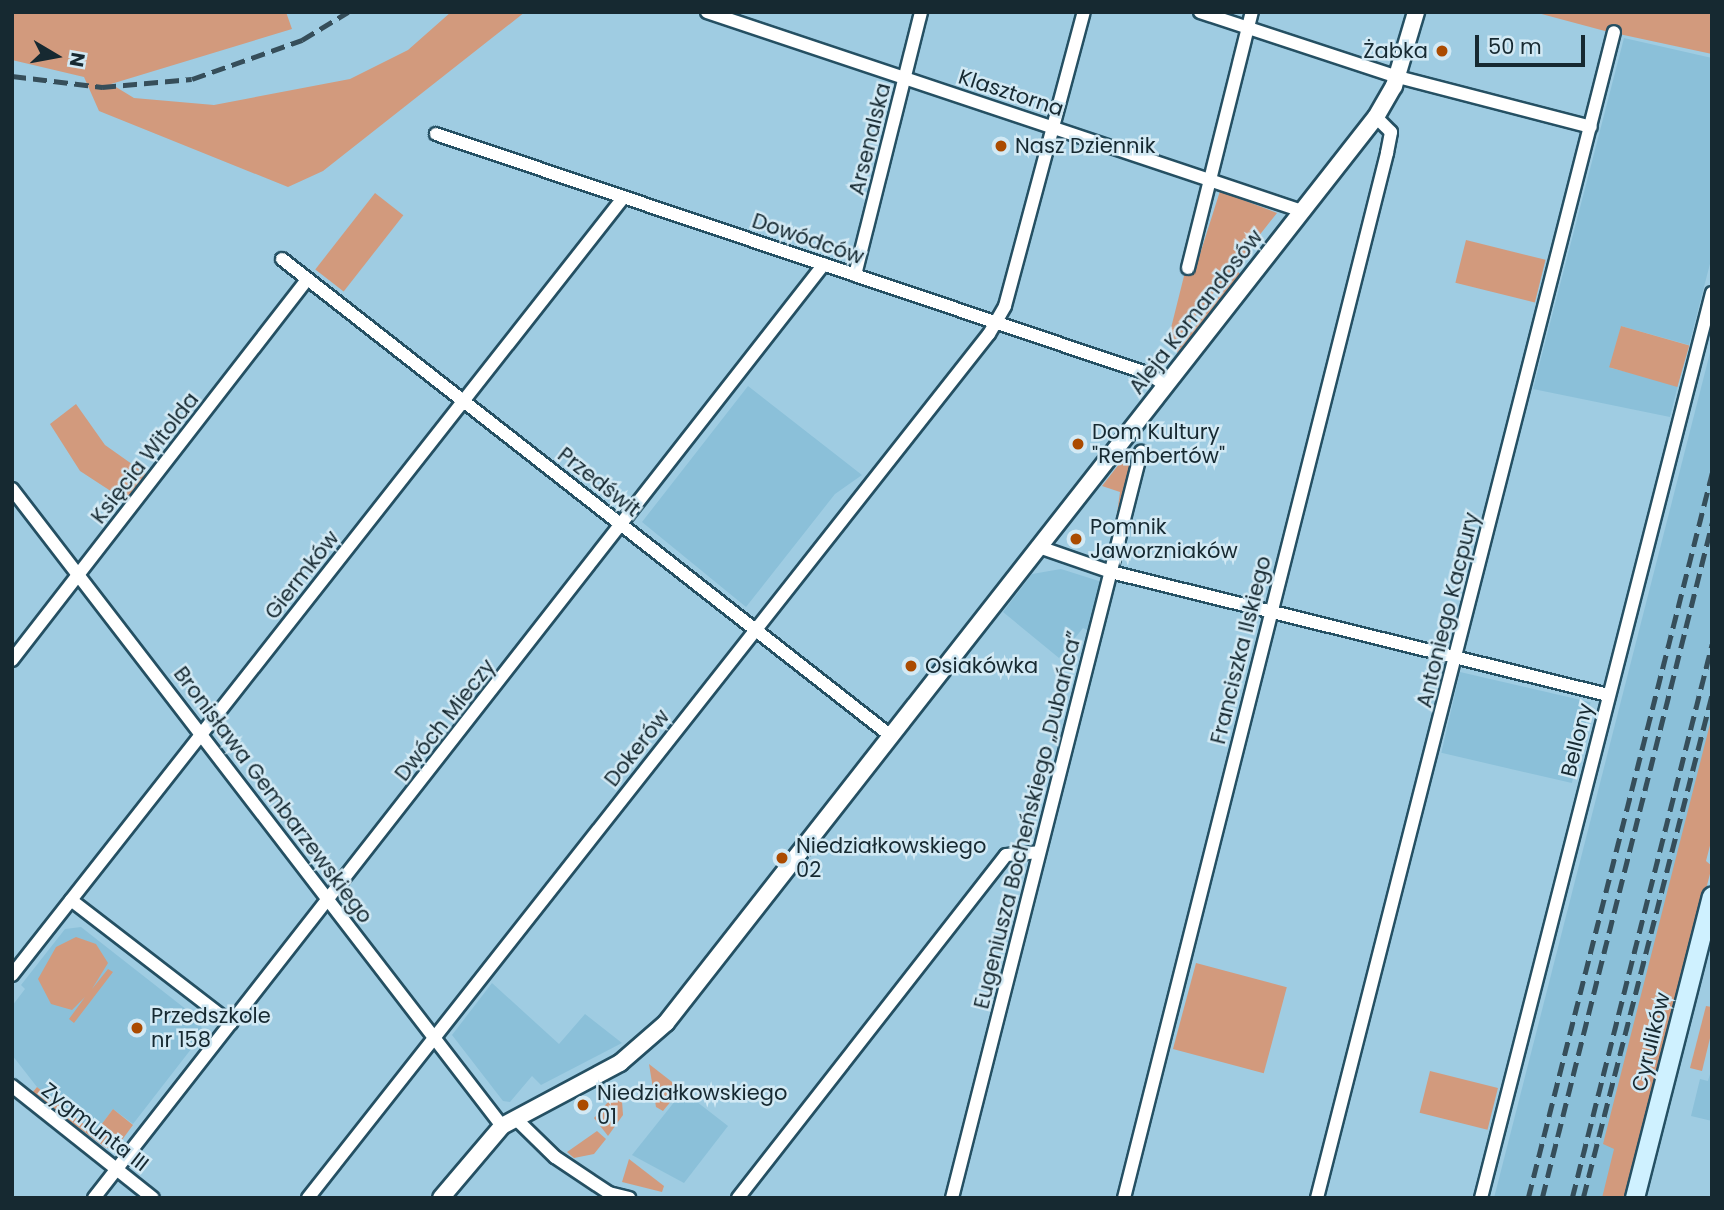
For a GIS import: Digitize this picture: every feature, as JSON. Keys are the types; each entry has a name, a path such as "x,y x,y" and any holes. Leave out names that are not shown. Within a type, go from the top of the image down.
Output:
{"main road":[{"name":"Cyrulików","path":"1635,1198 1712,897"}],"street":[{"name":"Klasztorna","path":"707,12 1210,178 1302,211"},
{"name":"Arsenalska","path":"855,275 921,12"},
{"path":"997,322 1054,128 1084,12"},
{"path":"1200,12 1398,77 1591,127"},
{"path":"1188,268 1252,12"},
{"path":"1398,77 1416,12"},
{"name":"Antoniego Kacpury","path":"1317,1198 1614,32"},
{"name":"Aleja Komandosów","path":"508,1122 639,1050 891,736 1376,117 1398,77"},
{"name":"Franciszka Ilskiego","path":"1124,1198 1391,136 1376,117"},
{"name":"Dowódców","path":"436,134 1149,374 1165,385"},
{"name":"Giermków","path":"12,975 623,198"},
{"name":"Przedświt","path":"282,260 891,736"},
{"name":"Dwóch Mieczy","path":"94,1198 824,264"},
{"name":"Księcia Witolda","path":"12,660 307,280"},
{"name":"Bellony","path":"1481,1198 1712,293"},
{"name":"Dokerów","path":"308,1198 997,322"},
{"name":"Eugeniusza Bocheńskiego „Dubańca”","path":"952,1198 1141,452"},
{"name":"Bronisława Gembarzewskiego","path":"12,489 202,732 434,1039 508,1122 608,1196 629,1198"},
{"path":"1039,547 1111,572 1608,695"},
{"path":"738,1198 1006,855 1039,852"},
{"path":"71,900 231,1023"},
{"name":"Zygmunta III","path":"12,1086 153,1198"},
{"path":"441,1198 508,1122"}],"shaded area":[{"path":"12,12 286,12 292,29 111,84 134,98 214,105 350,79 408,50 451,12 525,12 323,171 288,187 99,111 84,77 12,60"},
{"path":"1534,12 1711,12 1712,54 1605,31"},
{"path":"1624,38 1712,58 1712,256 1689,345 1621,326 1611,368 1678,385 1670,417 1533,389"},
{"path":"1220,191 1277,213 1171,347 1167,344 1185,272 1194,273"},
{"path":"375,193 403,215 344,292 315,269"},
{"path":"1466,240 1546,260 1535,303 1455,283"},
{"path":"1238,272 1242,276 1177,353 1177,350"},
{"path":"1621,326 1689,346 1677,387 1609,367"},
{"path":"1712,345 1712,808 1611,1198 1494,1198"},
{"path":"748,386 862,475 835,494 746,607 642,522"},
{"path":"76,404 105,445 146,474 126,501 80,471 50,424"},
{"path":"1123,459 1132,465 1115,528 1120,492 1102,486"},
{"path":"1061,569 1102,582 1089,631 1083,628 1059,658 1003,612 1032,574"},
{"path":"1460,672 1591,702 1572,783 1441,753"},
{"path":"1712,716 1712,838 1706,861 1712,866 1627,1198 1602,1198 1614,1149 1603,1144"},
{"name":"Przedszkole nr 158","path":"81,927 201,1021 202,1035 133,1124 113,1109 95,1133 37,1087 12,1055 12,1006 25,989 21,985 65,929"},
{"path":"76,937 96,944 108,963 92,989 108,969 113,972 74,1023 69,1019 85,997 72,1010 51,1004 38,979 56,947"},
{"path":"1196,963 1287,987 1264,1073 1173,1049"},
{"path":"492,983 559,1044 585,1014 622,1043 541,1085 532,1076 510,1102 503,1101 452,1035"},
{"path":"1706,1006 1712,1007 1712,1030 1702,1071 1690,1068"},
{"path":"649,1064 681,1089 663,1111 656,1107"},
{"path":"1712,1067 1712,1121 1691,1116 1700,1079 1708,1081"},
{"path":"1430,1071 1498,1088 1488,1130 1420,1113"},
{"path":"37,1087 95,1133 113,1109 133,1125 116,1148 106,1148 32,1093"},
{"path":"621,1087 623,1115 608,1136 594,1118"},
{"path":"683,1091 728,1126 684,1183 632,1155"},
{"path":"597,1131 606,1139 594,1154 574,1158 567,1152"},
{"path":"629,1159 664,1186 662,1192 622,1182"}],"railway":[{"path":"12,76 102,87 192,79 302,40 348,12"},
{"path":"1528,1198 1712,473"},
{"path":"1542,1198 1712,523"},
{"path":"1572,1198 1712,644"},
{"path":"1583,1198 1712,694"}],"place":[{"name":"Żabka","path":"1442,51"},
{"name":"Nasz Dziennik","path":"1001,146"},
{"name":"Dom Kultury \"Rembertów\"","path":"1078,444"},
{"name":"Pomnik Jaworzniaków","path":"1076,539"},
{"name":"Osiakówka","path":"911,666"},
{"name":"Niedziałkowskiego 02","path":"782,858"},
{"name":"Przedszkole nr 158","path":"137,1028"},
{"name":"Niedziałkowskiego 01","path":"583,1105"}]}
